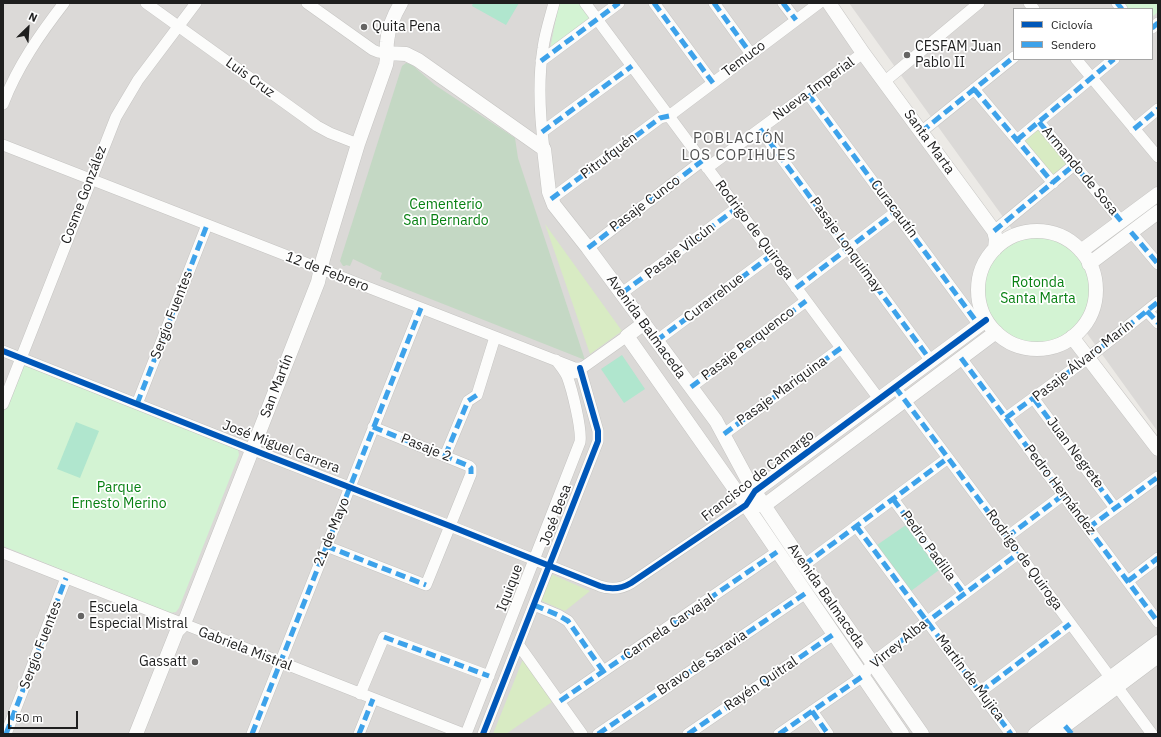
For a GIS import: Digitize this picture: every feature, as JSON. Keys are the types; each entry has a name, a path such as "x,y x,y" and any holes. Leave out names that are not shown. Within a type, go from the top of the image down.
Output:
{"street":[{"path":"3,104 28,54 64,3"},
{"name":"Luis Cruz","path":"146,3 317,126 358,144"},
{"name":"Cosme González","path":"3,404 90,179 121,106 138,80 196,3"},
{"path":"307,3 373,50 378,52 406,54 418,60 544,150"},
{"name":"San Martín","path":"136,734 177,631 183,625 318,282 323,259 358,144 385,67 389,32 400,3"},
{"path":"544,150 540,117 541,61 543,46 554,3"},
{"name":"Rodrigo de Quiroga","path":"585,3 879,399"},
{"path":"541,61 619,3"},
{"path":"654,3 713,83"},
{"path":"714,3 751,54"},
{"path":"783,3 796,20"},
{"name":"Temuco","path":"669,116 819,3"},
{"name":"Santa Marta","path":"829,3 863,53 994,231 1010,238"},
{"path":"884,82 979,3"},
{"name":"Nueva Imperial","path":"705,164 760,128 863,53"},
{"path":"921,132 1013,58"},
{"path":"1077,60 1158,157"},
{"path":"1017,140 1113,60"},
{"path":"542,132 632,66"},
{"path":"974,89 1052,183"},
{"name":"Curacautín","path":"808,94 896,212 983,323"},
{"path":"1134,129 1158,109"},
{"name":"Pitrufquén","path":"551,199 660,118 669,116"},
{"name":"Armando de Sosa","path":"1039,122 1121,221"},
{"name":"Pasaje Lonquimay","path":"760,128 931,361"},
{"name":"12 de Febrero","path":"3,145 575,368 580,368"},
{"name":"Avenida Balmaceda","path":"544,150 549,192 554,205 622,293 724,434 744,474 755,491 804,565 922,734"},
{"name":"Pasaje Cunco","path":"588,248 705,164"},
{"path":"995,250 996,239 994,231 1074,165"},
{"path":"1081,251 1158,194"},
{"name":"Pasaje Vilcún","path":"622,293 737,208"},
{"path":"796,288 896,212"},
{"path":"1090,264 1158,212"},
{"name":"Sergio Fuentes","path":"137,404 207,225"},
{"path":"1043,232 1068,240 1081,251 1090,264 1096,283 1094,304 1086,322 1072,337 1056,346 1038,349 1019,346 1003,338 983,323 978,289 983,268 995,250 1010,238 1026,233 1043,232"},
{"path":"1131,232 1158,264"},
{"name":"Curarrehue","path":"656,341 772,255"},
{"name":"Pasaje Perquenco","path":"691,387 806,301"},
{"name":"Pasaje Álvaro Marín","path":"1006,418 1034,399 1088,358 1158,302"},
{"name":"21 de Mayo","path":"252,734 421,308"},
{"path":"1147,311 1158,323"},
{"name":"Francisco de Camargo","path":"550,566 600,586 612,589 631,583 746,505 755,491 983,323"},
{"path":"568,381 580,368 586,366 644,324"},
{"name":"Francisco de Camargo","path":"746,505 765,505 996,332"},
{"name":"Avenida Balmaceda","path":"627,336 746,505 902,734"},
{"path":"445,456 468,401 477,395 495,337"},
{"path":"1072,337 1158,449"},
{"name":"Pasaje Mariquina","path":"724,434 841,348"},
{"name":"José Miguel Carrera","path":"3,351 550,566"},
{"name":"Pedro Hernández","path":"961,358 1158,622"},
{"name":"Iquique","path":"465,734 580,442 580,428 568,381 564,371 556,360"},
{"name":"José Besa","path":"483,734 550,566 598,438 598,431 580,368"},
{"name":"Rodrigo de Quiroga","path":"895,387 1152,734"},
{"name":"Juan Negrete","path":"1034,399 1115,508"},
{"name":"Pasaje 2","path":"373,427 471,468 472,474 450,526"},
{"path":"804,565 948,458"},
{"path":"1088,528 1158,477"},
{"path":"1007,537 1063,495"},
{"name":"Pedro Padilla","path":"893,498 964,594"},
{"path":"326,546 426,585 450,526"},
{"name":"Martín de Mujica","path":"856,526 1012,734"},
{"name":"Carmela Carvajal","path":"560,701 777,552"},
{"name":"Gabriela Mistral","path":"3,553 183,625 465,734"},
{"name":"Virrey Alba","path":"778,734 863,676 873,662 1019,553"},
{"path":"1128,581 1158,558"},
{"name":"Sergio Fuentes","path":"6,734 66,578"},
{"name":"Bravo de Saravia","path":"598,734 806,593"},
{"path":"534,605 568,621 603,671"},
{"path":"980,692 1070,624"},
{"name":"Rayén Quitral","path":"688,734 834,634"},
{"path":"360,694 384,637 489,676"},
{"path":"1064,731 1158,642"},
{"path":"518,644 582,734"},
{"path":"1035,734 1158,656"},
{"path":"359,734 373,699"},
{"path":"812,711 828,734"}],"shaded area":[{"path":"3,3 821,3 1158,459 1158,734 3,734"},
{"path":"849,3 1158,3 1158,432"}],"green space":[{"path":"473,3 519,3 506,25 472,6"},
{"path":"559,3 580,3 590,18 550,49"},
{"path":"1122,3 1158,3 1158,12 1153,16 1153,8 1126,8"},
{"name":"Cementerio San Bernardo","path":"406,63 411,64 435,85 515,138 518,158 585,360 380,279 382,273 353,259 350,266 343,266 340,261 402,66"},
{"path":"1039,128 1071,166 1054,178 1024,140"},
{"path":"545,224 622,331 590,354"},
{"name":"Rotonda Santa Marta","path":"1038,236 1059,240 1077,252 1089,270 1093,291 1089,312 1077,330 1059,342 1038,346 1017,342 999,330 987,312 983,291 987,270 999,252 1017,240"},
{"path":"622,355 645,389 624,403 601,369"},
{"name":"Parque Ernesto Merino","path":"23,365 238,449 239,455 179,608 176,612 169,613 3,546 3,414"},
{"path":"76,422 99,431 80,478 57,469"},
{"path":"906,525 939,570 911,591 877,545"},
{"path":"551,574 590,591 565,611 540,600"},
{"path":"523,659 552,702 506,734 493,734"}],"marked path":[{"path":"541,61 619,3"},
{"path":"654,3 713,83"},
{"path":"714,3 751,54"},
{"path":"783,3 796,20"},
{"path":"1117,3 1121,8"},
{"path":"1153,27 1158,23"},
{"path":"921,132 1013,58"},
{"path":"1017,140 1113,60"},
{"path":"542,132 632,66"},
{"path":"974,89 1053,183"},
{"path":"808,94 979,325"},
{"path":"1134,129 1158,109"},
{"path":"551,199 660,118 669,116"},
{"path":"1039,122 1121,221"},
{"path":"760,129 931,361"},
{"path":"588,248 702,161"},
{"path":"994,231 1074,165"},
{"path":"622,293 737,208"},
{"path":"796,288 896,212"},
{"path":"137,404 207,225"},
{"path":"1131,232 1158,264"},
{"path":"656,341 772,255"},
{"path":"691,387 806,301"},
{"path":"1006,418 1088,358 1158,302"},
{"path":"252,734 421,308"},
{"path":"1147,311 1158,323"},
{"path":"724,434 841,348"},
{"path":"961,358 1158,622"},
{"path":"895,387 1025,562"},
{"path":"445,456 468,401 477,395"},
{"path":"1034,399 1115,508"},
{"path":"373,427 469,466 471,468 471,474"},
{"path":"804,565 948,458"},
{"path":"1088,528 1158,477"},
{"path":"1007,537 1063,495"},
{"path":"893,499 964,594"},
{"path":"856,526 1011,734"},
{"path":"326,546 426,585"},
{"path":"560,701 777,552"},
{"path":"873,662 1019,553"},
{"path":"1128,581 1158,558"},
{"path":"6,734 66,578"},
{"path":"598,734 806,593"},
{"path":"534,605 568,621 603,671"},
{"path":"980,692 1070,624"},
{"path":"688,734 834,634"},
{"path":"384,637 489,676"},
{"path":"779,734 863,676"},
{"path":"359,734 373,699"},
{"path":"812,711 828,734"},
{"path":"1065,726 1072,734"}],"cycle path":[{"path":"3,351 600,586 620,588 631,583 746,505 755,491 986,320"},
{"path":"483,734 598,441 598,431 580,368"}],"place":[{"name":"Quita Pena","path":"364,27"},
{"name":"CESFAM Juan Pablo II","path":"907,55"},
{"name":"Escuela Especial Mistral","path":"81,616"},
{"name":"Gassatt","path":"195,662"}],"district":[{"name":"POBLACIÓN LOS COPIHUES","path":"739,148"}]}
